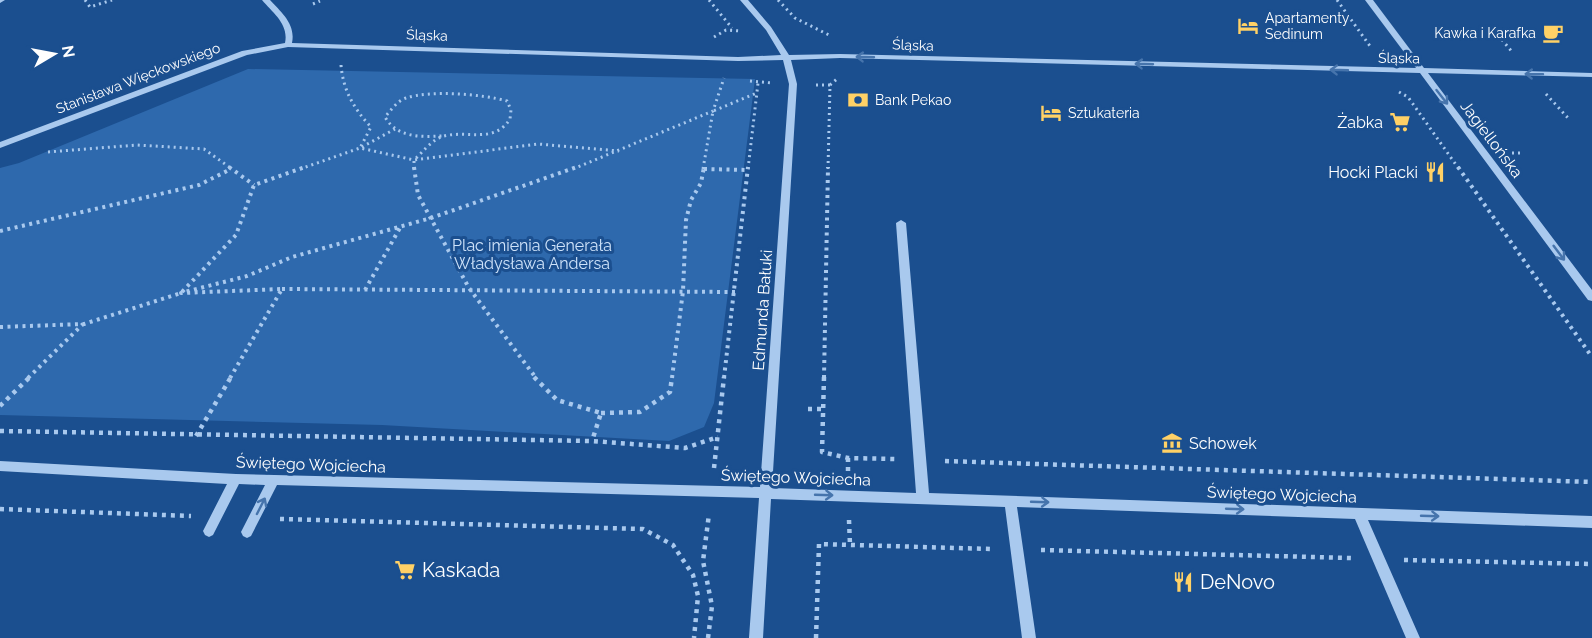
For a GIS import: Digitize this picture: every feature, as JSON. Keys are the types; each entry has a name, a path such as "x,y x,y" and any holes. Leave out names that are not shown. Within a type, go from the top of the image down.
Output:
{"street":[{"path":"266,0 289,26 291,34 288,45"},
{"name":"Edmunda Bałuki","path":"744,0 775,36 787,57 793,84 756,638"},
{"name":"Jagiellońska","path":"1369,0 1592,297"},
{"name":"Śląska","path":"288,45 760,60 848,56 1592,75"},
{"name":"Stanisława Więckowskiego","path":"0,145 244,53 288,45"},
{"path":"901,223 923,498"},
{"name":"Świętego Wojciecha","path":"0,466 236,479 923,498 1590,525"},
{"path":"209,531 236,479"},
{"path":"247,532 274,480"},
{"path":"1010,501 1029,638"},
{"path":"1359,514 1413,638"}],"path":[{"path":"85,0 90,7 112,0"},
{"path":"709,0 732,29"},
{"path":"778,0 795,18 831,36"},
{"path":"1337,0 1370,46"},
{"path":"313,4 320,1"},
{"path":"788,20 795,18"},
{"path":"1498,35 1515,55"},
{"path":"330,65 341,65 342,82 356,111 371,127 360,148"},
{"path":"442,136 414,160 418,195 469,288 528,370 557,400 601,413 640,412 670,392 683,291 686,220 691,200 701,183 713,111 725,75"},
{"path":"835,80 830,85 822,452 848,458 1592,482"},
{"path":"708,638 712,606 704,561 758,83"},
{"path":"1544,92 1568,118"},
{"path":"0,327 84,324 181,293 247,276 292,257 431,218 621,151 757,93"},
{"path":"489,96 507,101 511,107 512,115 508,124 496,132 478,136 442,136 406,134 387,123 385,117 396,103 405,99 489,96"},
{"path":"1414,97 1408,97 1592,357"},
{"path":"254,185 360,148 395,129"},
{"path":"360,148 414,160 538,144 621,151"},
{"path":"37,153 137,145 204,149 254,185"},
{"path":"1512,153 1524,153"},
{"path":"0,231 199,184 231,168"},
{"path":"704,169 748,170"},
{"path":"181,293 236,235 254,185"},
{"path":"365,290 401,225"},
{"path":"181,293 282,289 469,288 735,292"},
{"path":"196,436 282,289"},
{"path":"0,406 84,324"},
{"path":"808,409 822,409"},
{"path":"592,441 601,413"},
{"path":"0,430 196,436 592,441 685,448 718,437"},
{"path":"848,458 848,480"},
{"path":"0,509 216,517"},
{"path":"849,516 850,545"},
{"path":"255,518 643,529 673,545 693,575 698,596 694,638"},
{"path":"816,638 819,544 1592,564"}],"green space":[{"name":"Plac imienia Generała Władysława Andersa","path":"248,69 755,79 714,403 704,427 669,441 382,425 0,415 0,168 19,163"}],"place":[{"name":"Apartamenty Sedinum","path":"1248,26"},
{"name":"Kawka i Karafka","path":"1553,33"},
{"name":"Bank Pekao","path":"858,100"},
{"name":"Sztukateria","path":"1051,113"},
{"name":"Żabka","path":"1400,122"},
{"name":"Hocki Placki","path":"1435,172"},
{"name":"Schowek","path":"1172,443"},
{"name":"Kaskada","path":"405,570"},
{"name":"DeNovo","path":"1183,582"}]}
